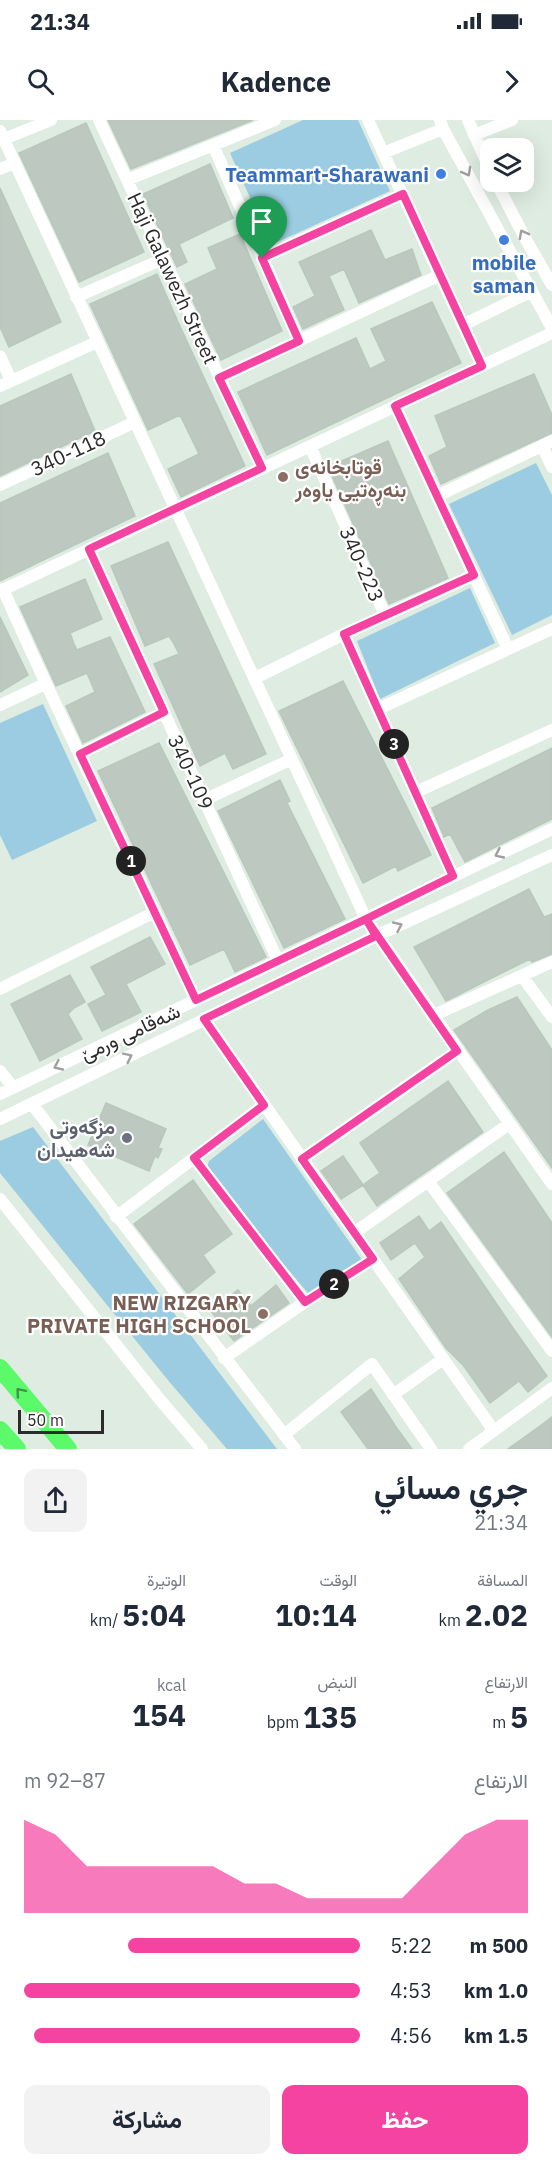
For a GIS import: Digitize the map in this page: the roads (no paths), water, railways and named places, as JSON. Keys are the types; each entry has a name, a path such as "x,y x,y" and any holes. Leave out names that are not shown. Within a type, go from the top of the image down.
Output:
{"highway":[{"path":"0,1368 68,1449"},
{"path":"0,1430 17,1449"}],"street":[{"path":"51,120 2,135 366,919 552,1184"},
{"name":"Haji Galawezh Street","path":"99,120 262,468"},
{"path":"127,180 275,120"},
{"path":"368,120 482,366"},
{"path":"468,120 480,148"},
{"path":"474,135 512,120"},
{"path":"383,153 442,124 552,328"},
{"path":"213,146 299,341"},
{"path":"0,169 15,163"},
{"path":"501,192 552,285"},
{"path":"262,258 403,194"},
{"path":"76,297 163,260"},
{"path":"219,378 440,275"},
{"path":"463,325 532,291"},
{"path":"196,1000 2,590 552,333"},
{"path":"0,356 5,383 97,342"},
{"path":"395,406 508,649"},
{"name":"340-118","path":"0,485 135,422"},
{"path":"437,496 547,444 552,467"},
{"name":"340-223","path":"310,446 385,615"},
{"name":"340-109","path":"89,549 278,961"},
{"path":"255,678 344,634 474,575"},
{"path":"378,709 552,628"},
{"path":"344,634 453,876"},
{"path":"0,705 45,684"},
{"path":"80,754 164,712"},
{"path":"416,792 552,730"},
{"path":"204,800 292,759"},
{"name":"شەقامی ورمێ","path":"0,1094 552,829"},
{"name":"شەقامی ورمێ","path":"0,1119 376,936 552,855"},
{"path":"0,990 155,912"},
{"path":"432,1016 552,962"},
{"path":"522,976 552,1017"},
{"path":"204,1019 494,1431"},
{"path":"302,1159 457,1051"},
{"path":"0,1071 13,1087"},
{"path":"32,1104 295,1449"},
{"path":"116,1217 264,1105"},
{"path":"354,1233 509,1124"},
{"path":"194,1158 305,1302"},
{"path":"428,1181 552,1351"},
{"path":"0,1199 202,1449"},
{"path":"224,1358 305,1302 373,1259"},
{"path":"393,1395 443,1359"},
{"path":"284,1435 372,1364 431,1449"},
{"path":"469,1449 552,1388"}],"place":[{"name":"Teammart-Sharawani","path":"441,174"},
{"name":"mobile saman","path":"504,240"},
{"name":"قوتابخانەی بنەڕەتیی یاوەر","path":"283,477"},
{"name":"مزگەوتی شەهیدان","path":"127,1138"},
{"name":"NEW RIZGARY PRIVATE HIGH SCHOOL","path":"263,1314"}]}
